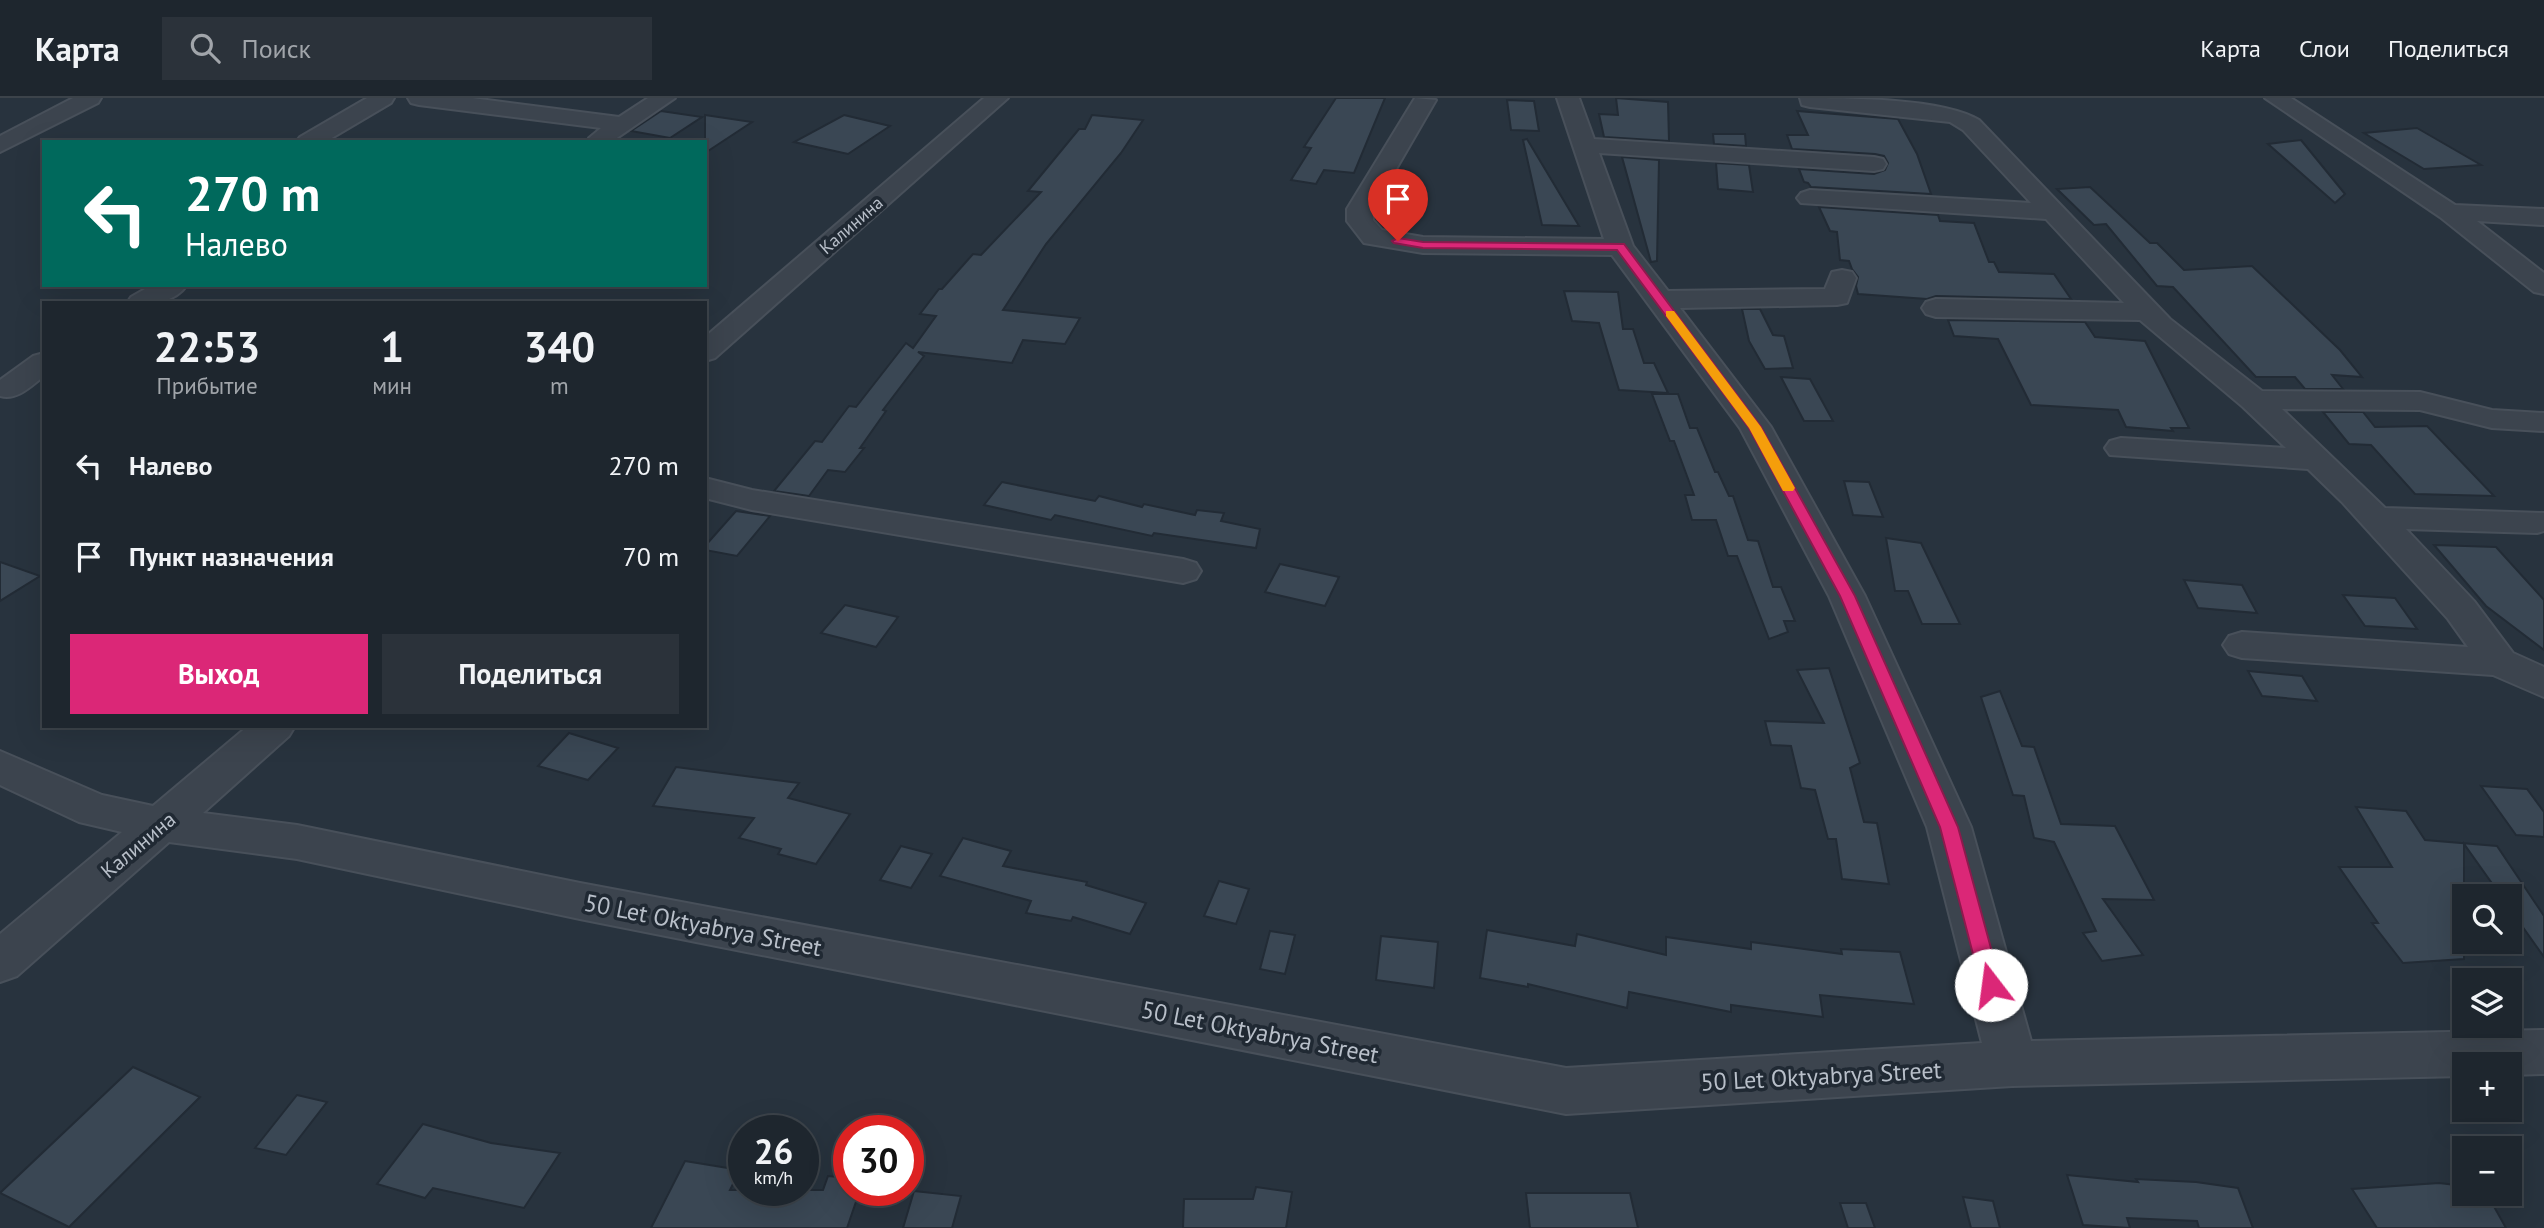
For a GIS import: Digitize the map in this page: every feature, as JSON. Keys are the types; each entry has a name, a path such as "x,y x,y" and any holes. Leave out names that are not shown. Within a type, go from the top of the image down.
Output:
{"street":[{"path":"0,145 90,98"},
{"path":"311,140 383,98"},
{"path":"419,98 623,124"},
{"path":"598,140 664,98"},
{"name":"Калинина","path":"707,350 996,98"},
{"path":"1568,98 1620,247 1755,427 1847,596 1949,827 2012,1064"},
{"path":"2276,98 2449,212 2544,286"},
{"path":"1425,100 1360,209 1360,221 1373,237 1423,245 1620,247"},
{"path":"1810,100 1956,116 1971,125 2160,325 2254,400 2376,518 2461,610 2499,662"},
{"path":"1585,146 1874,164"},
{"path":"1810,198 2053,212"},
{"path":"2449,212 2544,217"},
{"path":"1660,300 1837,297 1842,278"},
{"path":"145,301 169,287"},
{"path":"1936,307 2148,312"},
{"path":"7,388 42,363"},
{"path":"2254,400 2420,401 2492,419 2544,422"},
{"path":"2121,448 2317,460"},
{"path":"707,489 752,500 1183,571"},
{"path":"2376,518 2538,522"},
{"path":"2242,645 2499,662 2544,682"},
{"name":"Калинина","path":"0,962 273,728"},
{"name":"50 Let Oktyabrya Street","path":"0,767 94,810 162,824 298,842 580,901 1566,1091 2012,1064 2544,1052"}],"building":[{"path":"1336,98 1385,98 1354,173 1324,170 1316,184 1291,180 1311,148 1304,147"},
{"path":"1616,98 1668,102 1669,141 1604,137 1599,114 1618,115"},
{"path":"1507,100 1534,101 1539,131 1511,130"},
{"path":"661,111 702,117 670,138 631,131"},
{"path":"1797,111 1898,119 1917,154 1931,194 1811,187 1804,182 1799,169 1874,174 1885,170 1888,163 1884,156 1875,154 1792,149 1787,135 1808,135"},
{"path":"705,115 752,122 707,152"},
{"path":"844,115 890,126 848,154 794,142"},
{"path":"1092,115 1143,120 1121,153 1046,244 1003,310 1080,318 1065,344 1023,340 1012,363 918,352 924,356 883,410 886,411 860,448 864,448 845,472 828,470 809,496 774,491 815,441 822,442 849,406 856,407 906,343 913,348 936,316 920,314 939,289 942,289 973,254 981,255 1041,192 1028,191 1079,129 1085,129"},
{"path":"2417,128 2481,165 2424,169 2364,133"},
{"path":"1713,134 1745,134 1746,146 1714,144"},
{"path":"1527,139 1579,226 1542,225 1523,140"},
{"path":"2301,140 2345,194 2335,203 2268,144"},
{"path":"1622,157 1659,160 1657,261 1651,262"},
{"path":"1716,163 1749,165 1753,192 1718,189"},
{"path":"2090,187 2150,243 2157,243 2184,270 2252,266 2340,350 2362,377 2332,375 2343,389 2305,389 2295,377 2256,377 2173,287 2157,286 2106,224 2094,225 2057,189"},
{"path":"1819,207 1938,215 1940,221 1974,223 1989,262 1994,262 1999,272 2054,274 2071,299 1936,296 1927,299 1858,294 1858,277 1849,261 1840,260 1837,232 1830,231"},
{"path":"1564,291 1618,292 1623,329 1633,329 1644,363 1654,363 1668,393 1619,390 1599,323 1572,321"},
{"path":"1742,309 1760,309 1773,335 1784,336 1793,368 1765,369 1749,341"},
{"path":"1948,320 2085,322 2095,337 2145,341 2189,428 2171,428 2173,431 2126,427 2118,410 2031,405 1998,339 1954,336"},
{"path":"1781,377 1810,379 1833,421 1804,421"},
{"path":"1652,394 1678,394 1690,428 1697,428 1715,472 1718,472 1729,496 1733,496 1748,540 1758,541 1773,587 1781,587 1795,621 1784,621 1788,632 1769,639 1737,556 1728,556 1716,520 1692,520 1685,495 1694,495 1674,441 1670,441"},
{"path":"2323,412 2363,412 2375,427 2427,426 2494,496 2415,494 2371,445 2349,444"},
{"path":"1844,481 1869,482 1883,517 1853,515"},
{"path":"1002,482 1095,501 1099,496 1142,507 1144,504 1195,515 1197,510 1224,513 1221,521 1260,529 1256,548 1154,533 1152,536 1055,515 1051,520 984,505"},
{"path":"736,511 770,516 737,556 707,550 707,544"},
{"path":"1886,538 1921,543 1960,624 1922,624 1908,591 1895,591"},
{"path":"2434,545 2496,547 2544,600 2544,650 2486,606"},
{"path":"0,562 40,576 0,601"},
{"path":"1280,564 1339,577 1325,606 1265,592"},
{"path":"2184,580 2242,585 2257,613 2198,608"},
{"path":"2343,595 2395,598 2417,629 2365,626"},
{"path":"845,605 898,617 876,647 821,633"},
{"path":"1829,668 1860,763 1850,768 1864,822 1877,823 1889,884 1842,879 1836,839 1828,839 1815,790 1801,788 1791,746 1771,745 1765,721 1824,723 1797,670"},
{"path":"2248,671 2302,676 2317,701 2262,696"},
{"path":"2000,691 2022,746 2034,747 2061,824 2115,826 2154,900 2103,899 2143,955 2102,961 2083,933 2096,931 2054,842 2034,838 2024,796 2013,795 1981,697"},
{"path":"569,733 618,748 588,780 538,766"},
{"path":"676,767 799,783 788,798 850,814 816,864 778,854 781,849 739,838 754,818 653,806"},
{"path":"2481,786 2527,789 2544,812 2544,837 2516,835"},
{"path":"2356,807 2406,811 2425,840 2497,846 2544,916 2544,957 2522,926 2522,884 2492,884 2464,844 2464,884 2452,884 2452,954 2464,954 2464,959 2403,963 2372,923 2378,923 2339,867 2392,867"},
{"path":"963,838 1011,851 1003,866 1087,882 1086,885 1146,903 1130,934 1073,917 1071,921 1026,913 1031,901 940,876"},
{"path":"901,846 932,854 911,888 880,880"},
{"path":"1219,881 1249,889 1236,924 1204,916"},
{"path":"1487,930 1575,946 1577,934 1666,955 1666,937 1751,949 1751,942 1842,954 1841,949 1900,952 1914,1004 1820,995 1823,1017 1731,1005 1731,1012 1629,992 1627,1008 1528,984 1528,987 1480,978"},
{"path":"1270,931 1295,935 1285,974 1260,969"},
{"path":"1381,936 1438,942 1434,988 1376,980"},
{"path":"133,1067 200,1097 69,1227 0,1193"},
{"path":"297,1095 327,1102 286,1155 255,1148"},
{"path":"423,1124 491,1143 560,1153 524,1208 433,1188 425,1198 377,1184"},
{"path":"685,1161 728,1168 728,1206 819,1206 819,1190 823,1190 828,1176 833,1176 833,1206 855,1206 847,1228 651,1228"},
{"path":"2067,1175 2138,1182 2136,1179 2196,1182 2238,1188 2253,1228 2199,1228 2197,1221 2127,1218 2130,1228 2083,1225"},
{"path":"2439,1183 2452,1185 2452,1206 2494,1206 2506,1228 2377,1228 2352,1189"},
{"path":"1256,1187 1292,1192 1286,1228 1183,1228 1184,1199 1253,1199"},
{"path":"924,1192 961,1196 952,1228 903,1228 910,1206 924,1206"},
{"path":"1526,1193 1630,1193 1638,1228 1530,1228"},
{"path":"1963,1197 1993,1201 2000,1228 1971,1228"},
{"path":"1840,1203 1866,1203 1875,1228 1848,1228"}],"slow traffic":[{"path":"1670,314 1755,427 1788,488"}],"route":[{"path":"1398,241 1423,245 1620,247 1755,427 1847,596 1949,827 1991,985"}]}
